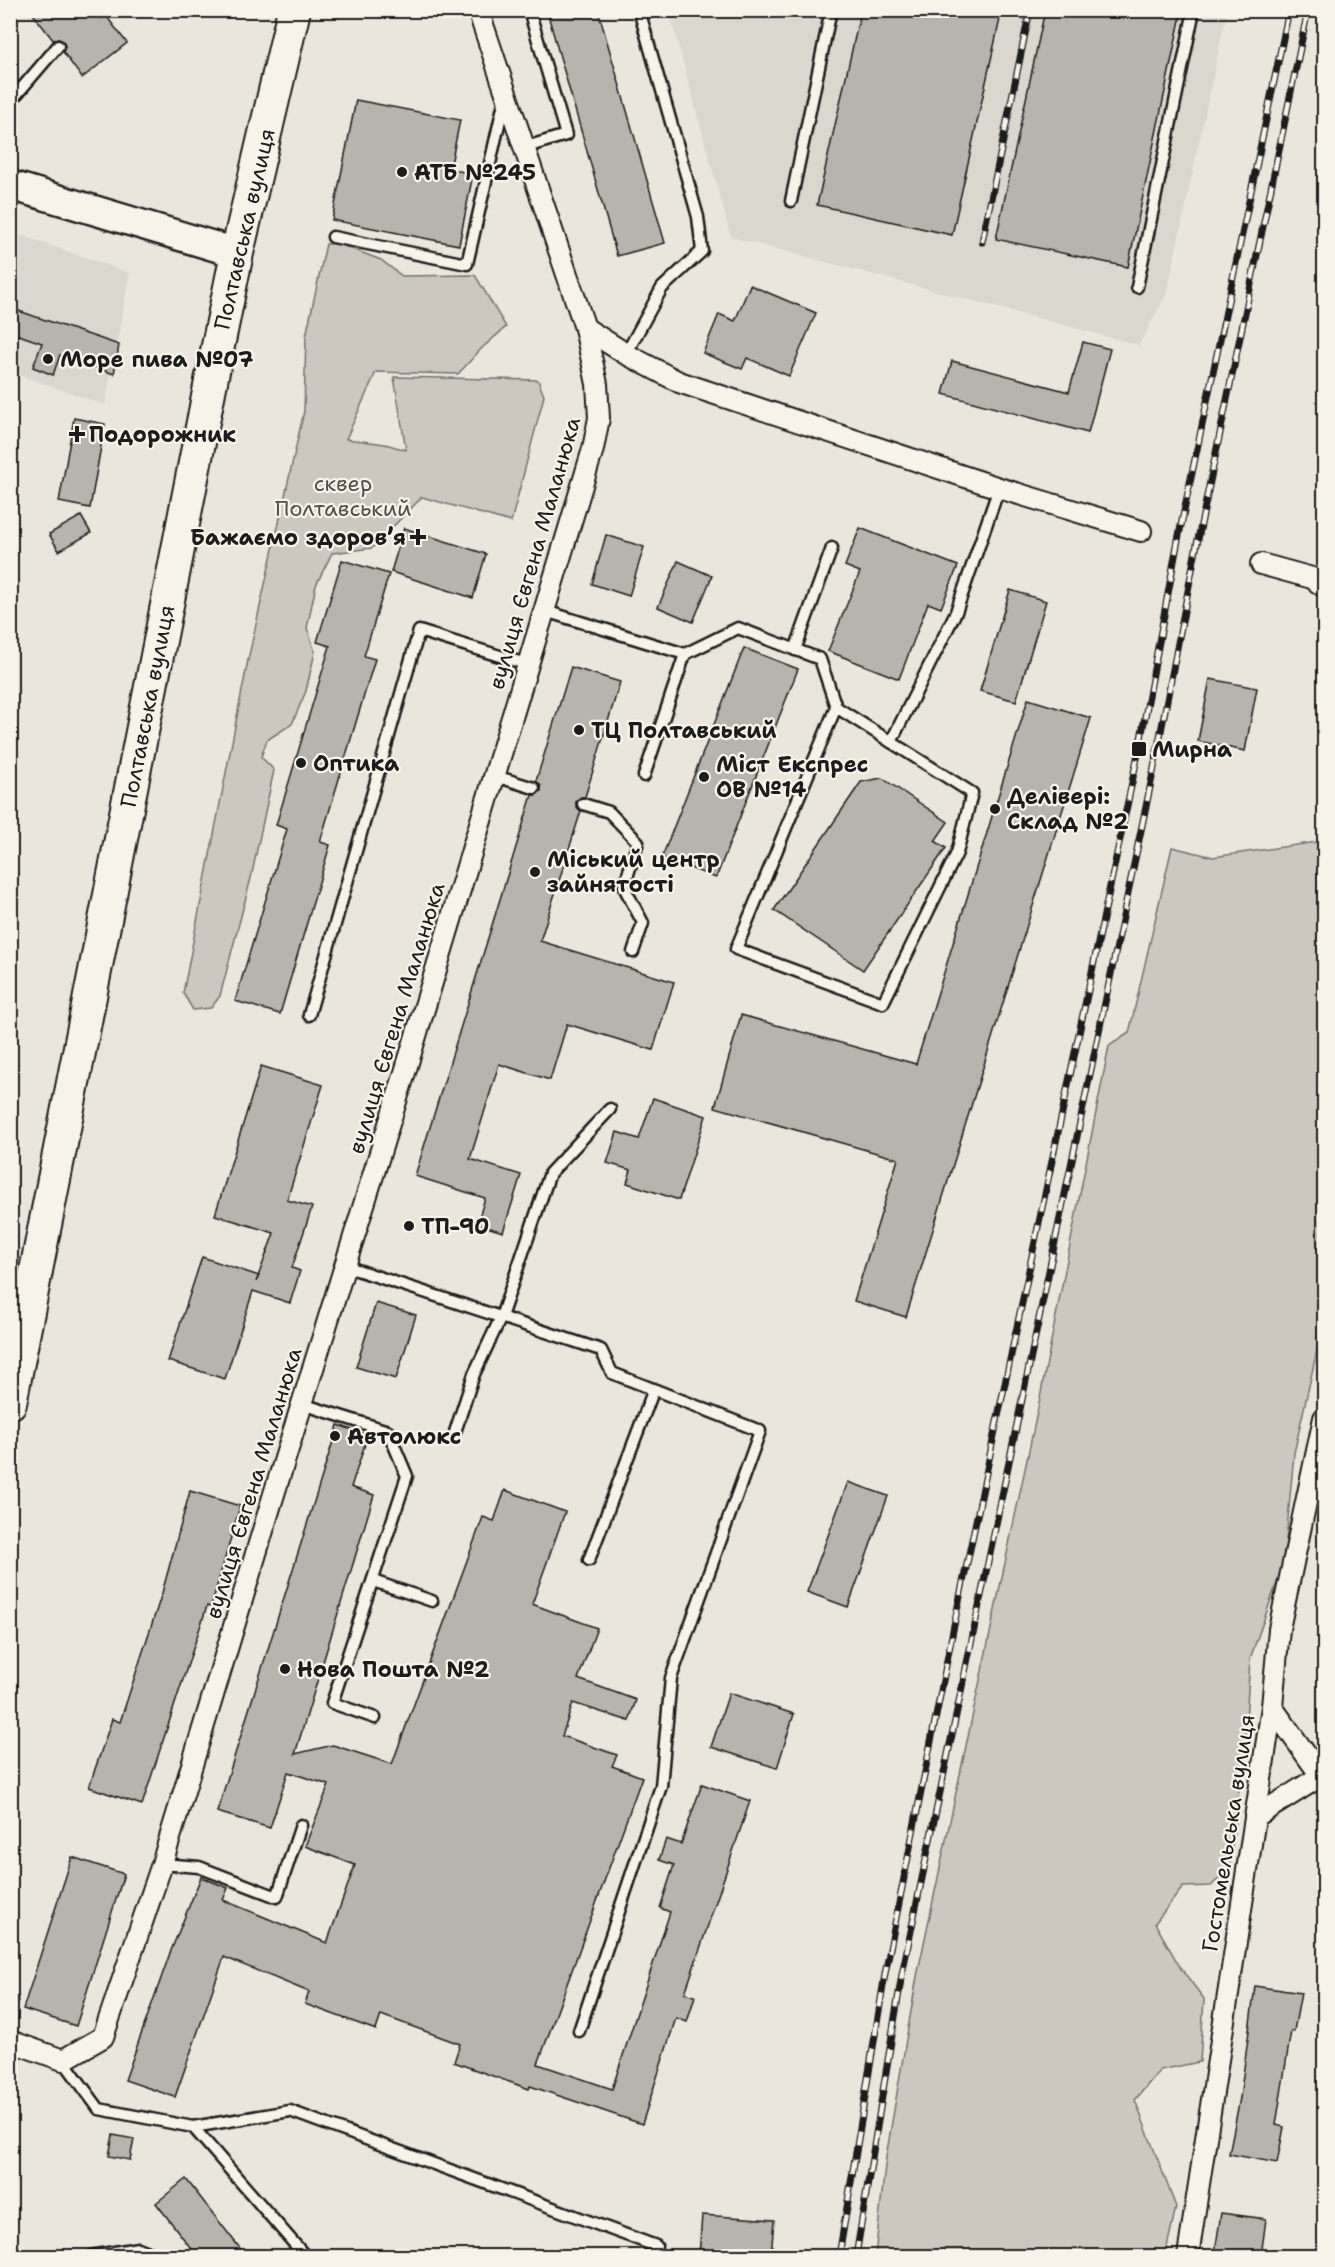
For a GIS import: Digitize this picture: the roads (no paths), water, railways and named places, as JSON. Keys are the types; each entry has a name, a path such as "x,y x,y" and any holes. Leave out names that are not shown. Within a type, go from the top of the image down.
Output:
{"main road":[{"name":"Полтавська вулиця","path":"10,1403 237,254 294,10"},
{"path":"10,185 237,254"}],"street":[{"name":"вулиця Євгена Маланюка","path":"63,2060 103,2037 162,1864 593,449 599,418 597,384 585,328 478,10"},
{"path":"585,328 626,354 679,382 999,488 1141,531"},
{"path":"1262,564 1312,578 1324,587"},
{"name":"Гостомельська вулиця","path":"1188,2256 1272,1707 1279,1629 1324,1418"},
{"path":"1255,1817 1324,1777 1272,1707"},
{"path":"10,2041 63,2060"}],"lane":[{"path":"523,148 566,135 529,10"},
{"path":"626,354 662,288 702,251 698,217 639,10"},
{"path":"791,201 831,10"},
{"path":"1137,287 1194,10"},
{"path":"10,102 58,46"},
{"path":"333,237 468,264 506,94"},
{"path":"891,742 956,612 999,488"},
{"path":"795,650 832,548"},
{"path":"545,611 685,654 738,628 820,659 836,707 972,793 957,853 883,1003 735,949 836,707"},
{"path":"309,1015 419,631 529,665"},
{"path":"644,776 685,654"},
{"path":"495,776 534,788"},
{"path":"583,804 609,812 638,842 624,887 643,923 633,952"},
{"path":"455,1432 474,1374 501,1317 550,1173 610,1108"},
{"path":"345,1266 601,1350 612,1373 760,1431 671,1677 661,1786 579,2031"},
{"path":"590,1560 654,1389"},
{"path":"302,1404 388,1431 407,1476 332,1703 375,1718"},
{"path":"373,1581 432,1601"},
{"path":"162,1864 199,1867 277,1897 301,1825"},
{"path":"63,2060 99,2109 193,2127 290,2111 656,2246"},
{"path":"193,2127 305,2256"},
{"path":"91,2256 138,2248 157,2256"}],"railway":[{"path":"982,242 1030,10"},
{"path":"839,2256 885,1974 954,1625 1139,749 1178,540 1289,10"},
{"path":"856,2256 902,1974 1153,773 1197,544 1308,10"}],"place":[{"name":"АТБ №245","path":"402,172"},
{"name":"Море пива №07","path":"48,359"},
{"name":"Подорожник","path":"77,434"},
{"name":"Бажаємо здоровʼя","path":"418,537"},
{"name":"ТЦ Полтавський","path":"579,730"},
{"name":"Мирна","path":"1139,749"},
{"name":"Оптика","path":"301,763"},
{"name":"Міст Експрес ОВ №14","path":"704,777"},
{"name":"Делівері: Склад №2","path":"995,809"},
{"name":"Міський центр зайнятості","path":"535,872"},
{"name":"ТП-90","path":"409,1226"},
{"name":"Автолюкс","path":"335,1436"},
{"name":"Нова Пошта №2","path":"285,1669"}],"park label":[{"name":"сквер Полтавський","path":"343,496"}]}
